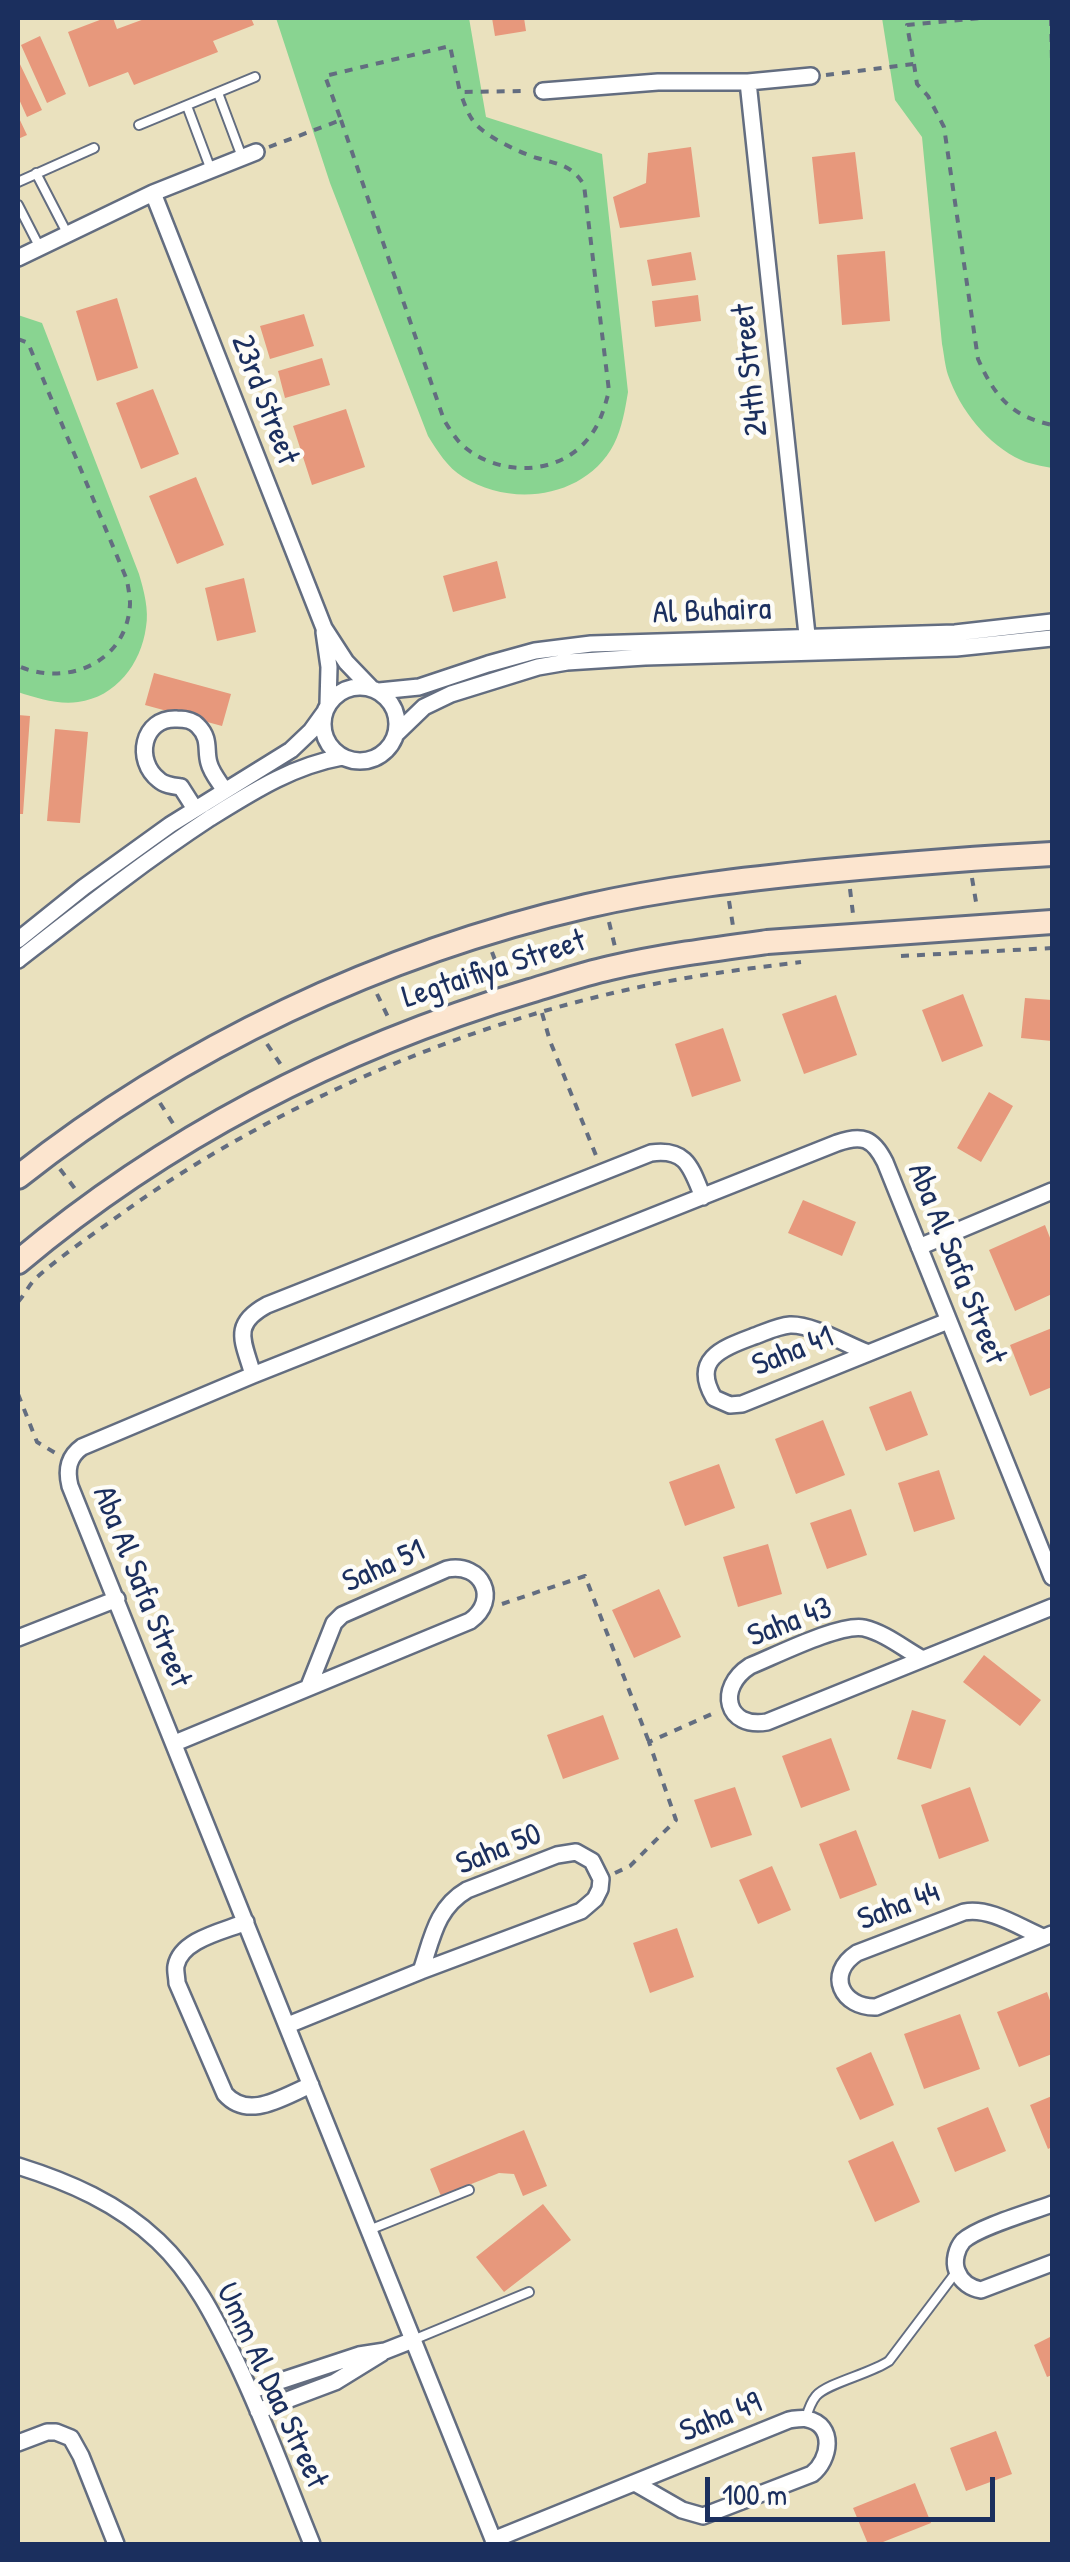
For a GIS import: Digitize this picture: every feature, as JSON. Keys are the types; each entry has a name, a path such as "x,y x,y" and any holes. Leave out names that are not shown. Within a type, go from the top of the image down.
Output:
{"street":[{"path":"543,90 812,76"},
{"name":"24th Street","path":"748,82 808,644"},
{"path":"18,258 153,192 249,155"},
{"name":"23rd Street","path":"153,192 324,628 346,662 375,689"},
{"name":"Al Buhaira","path":"808,644 1052,622"},
{"name":"23rd Street","path":"324,628 329,667 326,708"},
{"name":"Al Buhaira","path":"18,960 225,790 292,750 339,692 347,689 419,688 488,664 645,641 956,648 1052,638"},
{"name":"Al Buhaira","path":"18,940 99,876 194,816 310,764 342,756 358,762 374,758 388,749 396,734 418,712 442,698 555,656"},
{"path":"375,689 395,709 396,734"},
{"path":"326,708 325,738 334,752 342,756"},
{"path":"194,816 181,787 161,783 143,756 145,738 156,724 168,718 186,719 198,726 209,745 209,764 225,790"},
{"name":"Legtaifiya Street","path":"18,1177 149,1086 257,1027 368,976 485,934 604,903 726,882 969,858 1052,854"},
{"name":"Legtaifiya Street","path":"18,1262 88,1206 184,1142 292,1084 398,1036 510,997 620,966 737,946 1052,923"},
{"name":"Aba Al Safa Street","path":"494,2542 70,1486 74,1452 253,1376 837,1142 862,1138 879,1149 1052,1577"},
{"path":"253,1376 242,1331 252,1313 602,1172 666,1150 679,1155 691,1167 703,1197"},
{"path":"919,1247 1052,1191"},
{"name":"Saha 41","path":"866,1352 791,1325 720,1351 707,1366 705,1378 714,1398 730,1406 742,1404 948,1320"},
{"name":"Saha 51","path":"309,1686 334,1623 352,1608 455,1568 472,1572 479,1579 486,1593 481,1612"},
{"path":"18,1638 117,1599"},
{"path":"731,1706 746,1722 767,1722 1052,1607"},
{"path":"174,1743 470,1621 481,1612"},
{"name":"Saha 43","path":"731,1706 728,1695 732,1683 750,1666 840,1630 866,1629 922,1658"},
{"name":"Saha 50","path":"421,1971 446,1906 468,1890 566,1852 584,1855 592,1861 601,1879"},
{"path":"288,2026 581,1911 596,1899 601,1879"},
{"name":"Saha 44","path":"972,1910 1048,1936 876,2007 854,2004 841,1985 843,1964 856,1953 972,1910"},
{"path":"246,1922 182,1952 176,1966 177,1983 232,2103 244,2108 257,2107 312,2086"},
{"name":"Umm Al Daa Street","path":"18,2166 106,2202 159,2242 202,2296 250,2391 312,2544"},
{"path":"1052,2204 972,2234 959,2244 956,2258 957,2270 972,2288 982,2290 1052,2262"},
{"path":"258,2412 335,2382 385,2351 413,2340"},
{"path":"250,2391 360,2355 385,2351"},
{"name":"Saha 49","path":"494,2542 634,2483 789,2420 806,2418 826,2434 828,2446 820,2468 812,2474 715,2513 693,2514 634,2483"},
{"path":"18,2443 47,2432 72,2438 116,2544"}],"lane":[{"path":"139,125 255,77"},
{"path":"218,93 249,155"},
{"path":"186,106 211,170"},
{"path":"18,182 94,148"},
{"path":"36,174 66,233"},
{"path":"18,205 39,246"},
{"path":"370,2230 469,2190"},
{"path":"806,2418 814,2398 826,2388 889,2362 957,2270"},
{"path":"413,2340 529,2292"}],"path":[{"path":"980,18 907,24 917,84 944,127 978,359 990,386 1008,407 1033,421 1052,425"},
{"path":"1051,18 1052,63"},
{"path":"450,46 460,92 470,118 480,130 578,174 584,184 609,391 602,418 586,441 564,458 537,468 509,468 482,460 460,443 444,420 342,120 325,76 450,46"},
{"path":"812,76 914,64"},
{"path":"460,92 543,90"},
{"path":"249,155 342,120"},
{"path":"18,339 28,343 36,361 127,580 130,604 124,629 111,650 92,666 68,674 43,675 18,666"},
{"path":"969,858 980,927"},
{"path":"847,869 856,936"},
{"path":"726,882 737,946"},
{"path":"604,903 620,966"},
{"path":"485,934 510,997"},
{"path":"897,956 1052,948"},
{"path":"18,1302 32,1282 163,1184 246,1135 423,1052 604,996 702,975 805,962"},
{"path":"368,976 398,1036"},
{"path":"542,1013 602,1172"},
{"path":"257,1027 292,1084"},
{"path":"149,1086 184,1142"},
{"path":"48,1154 88,1206"},
{"path":"18,1394 36,1442 70,1461"},
{"path":"481,1612 584,1576 676,1820 630,1866 601,1879"},
{"path":"649,1742 731,1706"}],"green space":[{"path":"276,18 469,18 486,117 602,154 628,392 614,444 585,476 546,492 503,493 463,477 435,448 330,183"},
{"path":"882,18 1052,18 1052,468 1021,460 997,445 968,413 948,375 922,137 895,100"},
{"path":"18,315 42,323 146,600 146,627 132,666 115,686 78,702 55,702 18,692"}],"building":[{"path":"113,18 117,29 147,18 251,18 254,25 213,41 218,52 134,85 128,72 89,87 68,32"},
{"path":"492,18 524,18 526,31 495,36"},
{"path":"40,36 66,94 47,103 21,45"},
{"path":"18,60 42,110 27,117 18,97"},
{"path":"18,116 27,135 18,139"},
{"path":"691,147 700,217 620,228 613,197 646,183 648,153"},
{"path":"855,152 863,219 819,224 812,157"},
{"path":"885,251 890,321 842,325 837,255"},
{"path":"691,252 696,280 652,286 647,260"},
{"path":"698,295 701,321 655,327 652,301"},
{"path":"117,298 138,368 97,381 76,311"},
{"path":"304,314 314,346 270,359 260,326"},
{"path":"322,358 330,385 285,398 278,371"},
{"path":"153,389 179,454 141,469 116,403"},
{"path":"346,409 365,467 312,485 293,426"},
{"path":"196,477 224,545 177,564 149,496"},
{"path":"497,561 506,598 453,612 443,576"},
{"path":"244,578 256,632 217,641 205,588"},
{"path":"154,673 231,694 222,726 145,705"},
{"path":"18,715 30,716 23,814 18,814"},
{"path":"55,729 88,732 80,823 47,821"},
{"path":"963,994 983,1046 942,1062 922,1010"},
{"path":"836,995 857,1055 804,1074 782,1014"},
{"path":"1025,998 1052,1000 1052,1041 1021,1038"},
{"path":"723,1028 741,1081 692,1097 675,1044"},
{"path":"989,1092 1013,1106 981,1162 957,1148"},
{"path":"803,1200 856,1222 842,1256 788,1233"},
{"path":"1045,1225 1052,1243 1052,1294 1015,1311 989,1250"},
{"path":"1052,1328 1052,1387 1030,1396 1010,1345"},
{"path":"911,1391 928,1435 886,1451 869,1407"},
{"path":"823,1420 845,1475 796,1494 775,1439"},
{"path":"719,1464 735,1508 685,1526 669,1482"},
{"path":"939,1470 955,1519 914,1532 898,1483"},
{"path":"851,1509 867,1555 827,1569 810,1523"},
{"path":"768,1544 782,1594 738,1607 723,1557"},
{"path":"659,1589 681,1637 634,1658 612,1610"},
{"path":"984,1655 1041,1700 1020,1726 963,1682"},
{"path":"912,1710 946,1720 931,1769 897,1759"},
{"path":"603,1715 619,1759 563,1779 547,1735"},
{"path":"831,1738 850,1790 801,1808 782,1756"},
{"path":"735,1787 752,1835 711,1848 694,1800"},
{"path":"970,1787 989,1841 939,1859 921,1805"},
{"path":"856,1830 877,1885 840,1899 819,1844"},
{"path":"772,1866 791,1910 758,1924 739,1880"},
{"path":"677,1928 694,1977 650,1993 633,1943"},
{"path":"1047,1992 1052,2006 1052,2054 1019,2067 997,2012"},
{"path":"960,2014 980,2069 924,2089 904,2034"},
{"path":"871,2052 894,2105 860,2120 836,2068"},
{"path":"1052,2096 1052,2147 1048,2149 1030,2105"},
{"path":"988,2107 1006,2151 955,2172 937,2128"},
{"path":"524,2130 547,2186 523,2196 514,2174 499,2173 441,2196 430,2169"},
{"path":"893,2141 920,2202 875,2222 848,2161"},
{"path":"543,2204 571,2240 504,2292 476,2257"},
{"path":"1052,2336 1052,2375 1047,2377 1034,2345"},
{"path":"996,2431 1012,2474 966,2491 950,2448"},
{"path":"915,2483 931,2523 878,2544 868,2544 853,2508"}]}
